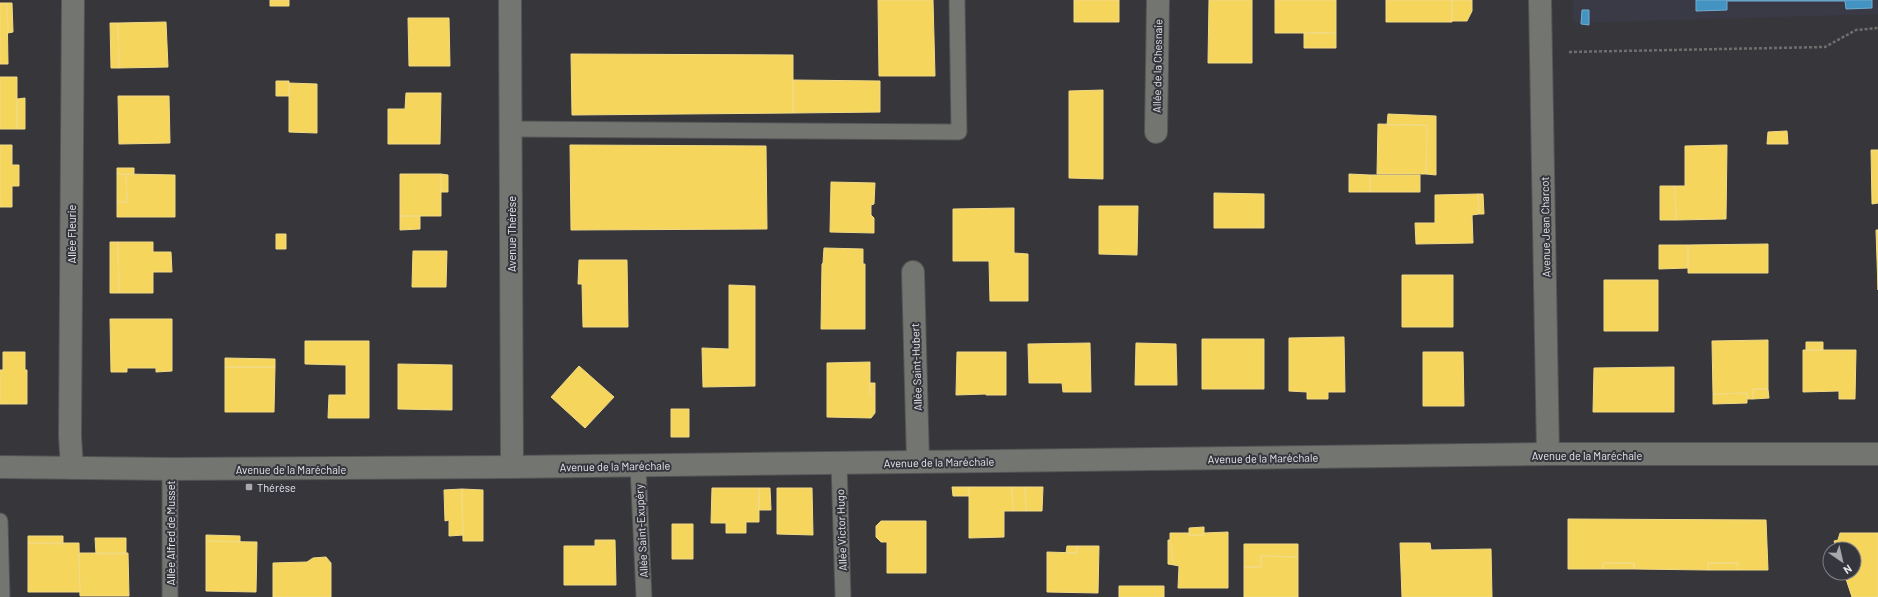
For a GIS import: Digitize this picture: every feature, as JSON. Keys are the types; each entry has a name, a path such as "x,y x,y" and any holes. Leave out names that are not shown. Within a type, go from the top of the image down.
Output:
{"street":[{"name":"Allée Fleurie","path":"72,468 70,428 73,0"},
{"name":"Avenue Thérèse","path":"510,0 512,467"},
{"name":"Allée de la Chesnaie","path":"1156,132 1158,0"},
{"name":"Avenue Jean Charcot","path":"1540,0 1548,454"},
{"name":"Allée Saint-Hubert","path":"913,272 918,462"},
{"name":"Avenue de la Maréchale","path":"0,468 170,470 638,466 1548,454 1878,454"}],"lane":[{"path":"511,129 959,132 957,0"},
{"name":"Allée Victor Hugo","path":"839,463 843,597"},
{"name":"Allée Saint-Exupéry","path":"638,466 644,597"},
{"name":"Allée Alfred de Musset","path":"170,470 170,597"},
{"path":"0,521 2,597"}],"path":[{"path":"1542,52 1825,47 1856,30 1878,28"}],"shaded area":[{"path":"1573,0 1878,0 1878,14 1573,23"}],"building: Logements":[{"path":"270,0 289,0 289,6 270,6"},
{"path":"878,0 933,0 935,76 879,76"},
{"path":"1074,0 1119,0 1119,22 1074,22"},
{"path":"1209,0 1252,0 1252,63 1208,63"},
{"path":"1275,0 1336,0 1336,33 1275,33"},
{"path":"1386,0 1452,0 1452,22 1386,22"},
{"path":"1452,0 1472,0 1472,11 1467,21 1452,21"},
{"path":"0,3 7,3 8,64 0,64"},
{"path":"7,3 12,3 13,32 8,33"},
{"path":"408,18 449,18 450,66 409,66"},
{"path":"166,22 168,67 119,68 118,23"},
{"path":"110,23 118,23 119,68 111,68"},
{"path":"1304,33 1336,33 1336,48 1304,48"},
{"path":"571,54 793,55 793,113 572,115"},
{"path":"0,77 17,77 17,129 0,129"},
{"path":"793,80 880,81 880,112 793,113"},
{"path":"276,81 289,81 289,96 276,96"},
{"path":"289,83 317,84 317,133 289,132"},
{"path":"1103,90 1103,179 1069,178 1069,91"},
{"path":"406,93 441,93 440,144 388,144 388,109 405,109"},
{"path":"118,96 169,96 170,143 119,144"},
{"path":"25,98 25,129 17,129 17,99"},
{"path":"1388,114 1436,116 1436,175 1426,174 1427,125 1387,125"},
{"path":"1378,124 1427,125 1426,174 1377,174"},
{"path":"1787,131 1788,144 1767,144 1768,132"},
{"path":"0,145 12,145 12,165 19,165 19,186 12,186 12,207 0,207"},
{"path":"570,145 766,146 767,229 571,230"},
{"path":"1727,145 1726,219 1676,220 1675,186 1685,186 1685,146"},
{"path":"1871,150 1878,150 1878,203 1872,204"},
{"path":"117,168 134,168 134,175 117,174"},
{"path":"117,174 126,174 127,202 117,202"},
{"path":"126,174 175,175 175,217 117,217 117,202 127,202"},
{"path":"400,174 441,174 441,216 400,216"},
{"path":"441,174 448,175 448,192 441,192"},
{"path":"1349,174 1370,175 1370,192 1349,192"},
{"path":"1370,175 1420,175 1420,192 1370,192"},
{"path":"831,182 875,183 874,204 871,205 871,215 874,218 874,233 830,232"},
{"path":"1660,186 1675,186 1676,220 1660,220"},
{"path":"1214,193 1264,194 1264,228 1214,228"},
{"path":"1478,194 1483,194 1484,214 1479,214"},
{"path":"1478,194 1479,214 1472,215 1473,243 1416,244 1415,223 1435,223 1435,195"},
{"path":"1099,206 1138,206 1137,255 1099,254"},
{"path":"1014,208 1014,253 1028,254 1028,301 990,301 989,261 953,261 953,209"},
{"path":"400,216 420,216 420,229 400,230"},
{"path":"1876,230 1878,230 1878,290"},
{"path":"276,234 286,234 286,249 276,249"},
{"path":"110,242 118,242 119,293 110,293"},
{"path":"118,242 153,242 153,252 171,252 172,272 153,272 153,293 119,293"},
{"path":"1768,244 1768,273 1688,273 1688,245"},
{"path":"1659,245 1688,245 1688,268 1659,269"},
{"path":"824,248 863,249 863,264 865,264 865,329 821,329 822,264"},
{"path":"413,251 447,251 446,287 412,287"},
{"path":"579,260 627,260 628,327 583,327 582,284 578,284"},
{"path":"1402,275 1453,275 1453,327 1402,327"},
{"path":"1604,280 1658,280 1658,331 1604,331"},
{"path":"729,285 755,286 755,386 703,387 702,348 729,349"},
{"path":"110,319 172,319 172,371 156,372 156,368 127,368 127,372 111,372"},
{"path":"1344,337 1345,392 1328,392 1328,399 1307,399 1307,392 1289,391 1289,338"},
{"path":"1202,339 1264,339 1264,389 1202,389"},
{"path":"1768,340 1768,389 1753,389 1753,399 1747,399 1747,393 1713,394 1712,341"},
{"path":"305,341 369,341 369,418 328,418 329,395 346,395 346,365 305,364"},
{"path":"1806,342 1823,342 1823,350 1806,350"},
{"path":"1090,343 1091,392 1063,392 1062,383 1029,383 1028,344"},
{"path":"1136,343 1176,344 1177,385 1135,385"},
{"path":"1803,350 1856,350 1855,399 1839,399 1839,391 1803,392"},
{"path":"3,352 25,352 25,370 27,370 27,404 0,404 0,370 3,370"},
{"path":"957,352 1006,352 1006,395 956,395"},
{"path":"1423,352 1463,352 1464,406 1423,406"},
{"path":"225,358 275,359 275,367 225,367"},
{"path":"870,362 870,394 875,399 875,413 871,418 827,417 827,363"},
{"path":"398,364 452,365 452,410 398,409"},
{"path":"579,366 614,397 585,428 551,397"},
{"path":"225,367 275,367 274,412 225,412"},
{"path":"1674,367 1674,412 1593,412 1594,368"},
{"path":"870,383 875,383 875,399 870,394"},
{"path":"1753,389 1768,389 1769,398 1753,399"},
{"path":"1747,393 1747,403 1713,404 1713,394"},
{"path":"671,409 689,409 689,437 671,437"},
{"path":"952,487 969,487 969,496 953,496"},
{"path":"969,487 1012,487 1013,511 1004,511 1004,537 969,538"},
{"path":"1012,487 1025,487 1026,511 1013,511"},
{"path":"1025,487 1043,487 1042,511 1026,511"},
{"path":"712,488 759,488 759,522 746,522 746,533 726,533 726,523 711,523"},
{"path":"759,488 770,488 771,510 759,510"},
{"path":"777,488 812,488 813,535 777,534"},
{"path":"462,489 463,535 449,536 449,520 445,521 444,490"},
{"path":"462,489 483,490 483,541 463,541"},
{"path":"1568,519 1766,520 1768,570 1737,570 1738,563 1708,563 1708,570 1634,569 1634,563 1603,563 1603,569 1568,569"},
{"path":"881,521 926,521 926,573 887,573 887,542 881,542 876,537 876,526"},
{"path":"672,524 693,524 693,559 672,559"},
{"path":"1204,527 1204,535 1189,535 1189,528"},
{"path":"1228,532 1228,588 1178,588 1179,566 1174,565 1170,533 1204,535 1204,533"},
{"path":"1840,533 1878,533 1878,597 1852,597 1847,581 1862,581 1862,541 1834,541 1838,540"},
{"path":"206,535 240,536 240,542 206,541"},
{"path":"28,536 63,536 63,544 28,543"},
{"path":"95,538 126,538 126,554 96,554"},
{"path":"595,540 615,540 616,585 564,585 564,546 595,546"},
{"path":"1168,540 1170,540 1174,565 1168,564"},
{"path":"206,541 257,542 256,592 206,591"},
{"path":"28,543 79,543 80,592 28,592"},
{"path":"1400,543 1430,543 1431,550 1491,549 1492,597 1402,597"},
{"path":"1244,544 1298,544 1298,557 1261,556 1261,567 1244,567"},
{"path":"1067,546 1077,546 1077,553 1066,553"},
{"path":"1077,546 1099,546 1098,593 1047,592 1047,552 1077,553"},
{"path":"79,553 128,553 129,596 80,596"},
{"path":"1261,556 1298,557 1298,597 1244,597 1244,567 1261,567"},
{"path":"326,557 331,563 331,597 273,597 273,563 307,562 313,558"},
{"path":"1603,563 1634,563 1634,569 1603,569"},
{"path":"1708,563 1738,563 1737,570 1708,570"},
{"path":"1119,586 1164,586 1164,597 1119,597"}],"building: Écoles":[{"path":"1696,0 1872,0 1872,8 1846,9 1845,1 1727,1 1727,10 1696,11"},
{"path":"1582,10 1589,10 1589,25 1581,24"}],"place":[{"name":"Thérèse","path":"249,487"}]}
